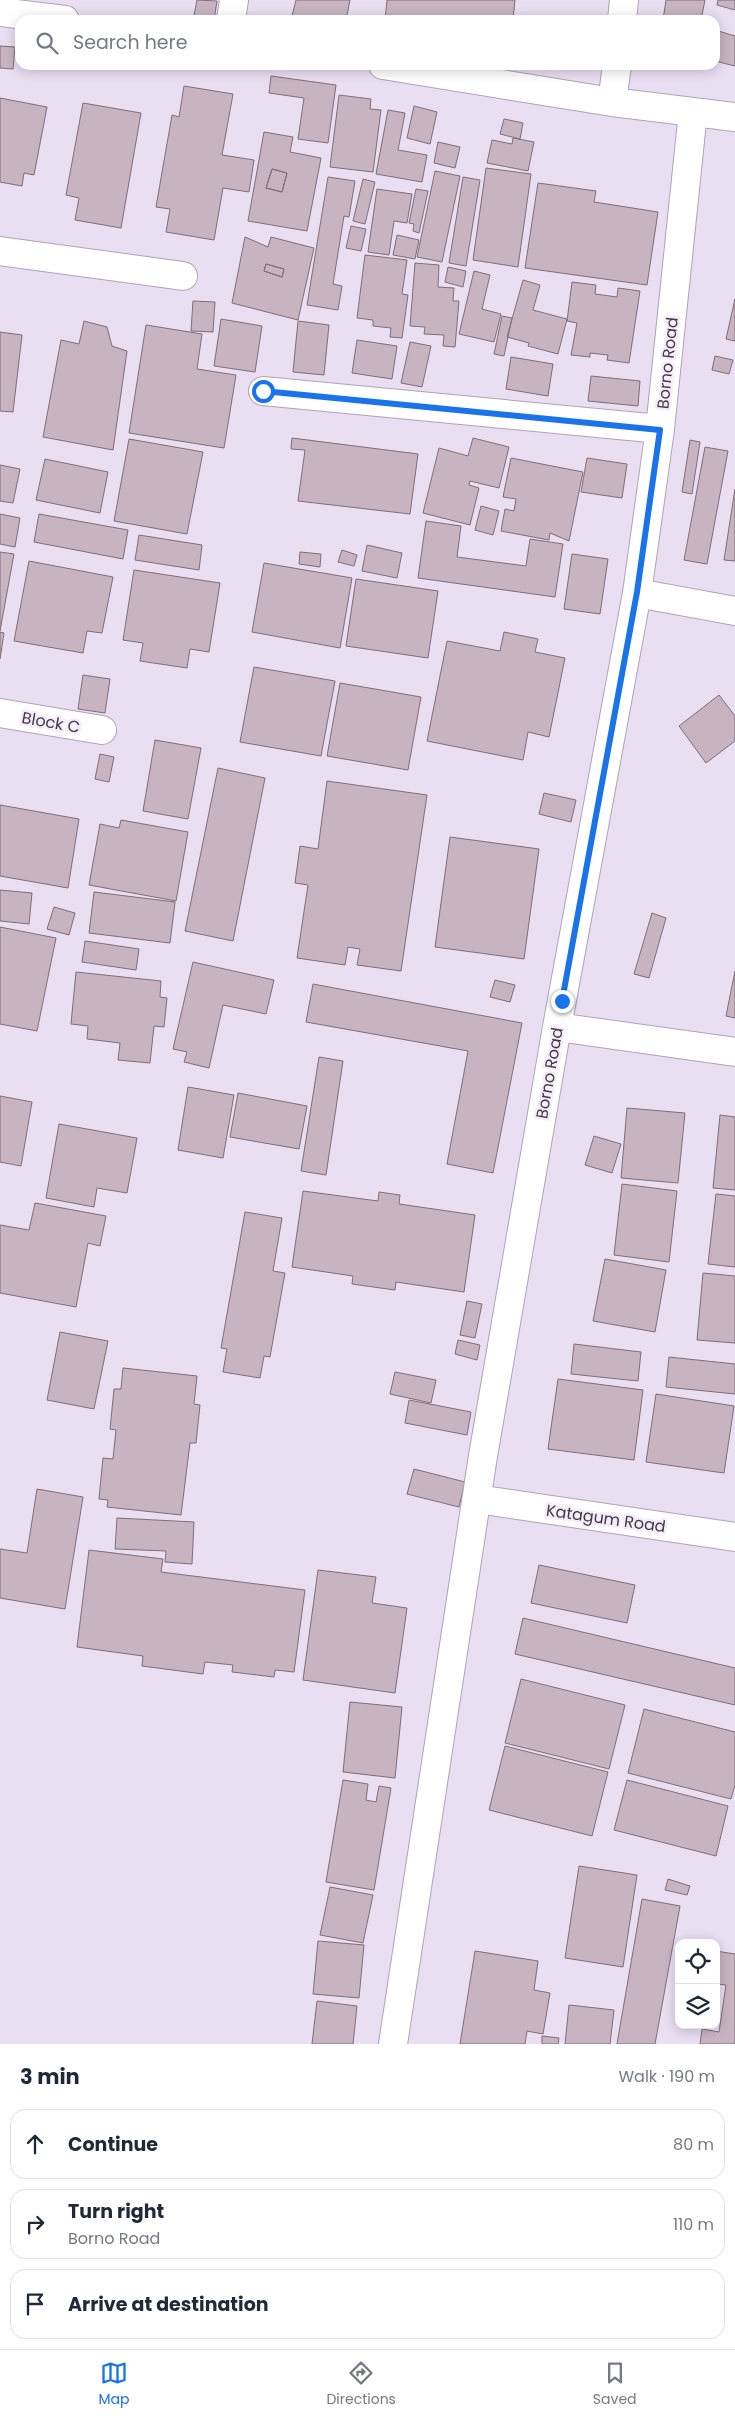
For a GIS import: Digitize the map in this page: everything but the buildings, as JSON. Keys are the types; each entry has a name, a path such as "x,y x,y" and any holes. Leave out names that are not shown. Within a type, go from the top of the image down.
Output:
{"street":[{"path":"232,15 234,0"},
{"path":"622,15 624,0"},
{"path":"0,12 24,15"},
{"path":"414,70 612,102 735,117"},
{"path":"612,102 616,70"},
{"name":"Borno Road","path":"393,2044 477,1498 557,1027 637,592 660,430 693,112"},
{"path":"0,251 183,276"},
{"path":"263,391 660,430"},
{"path":"637,592 735,610"},
{"name":"Block C","path":"0,713 102,730"},
{"path":"557,1027 735,1052"},
{"name":"Katagum Road","path":"477,1498 735,1536"}],"route":[{"path":"263,391 660,430 637,592 562,1001"}]}
